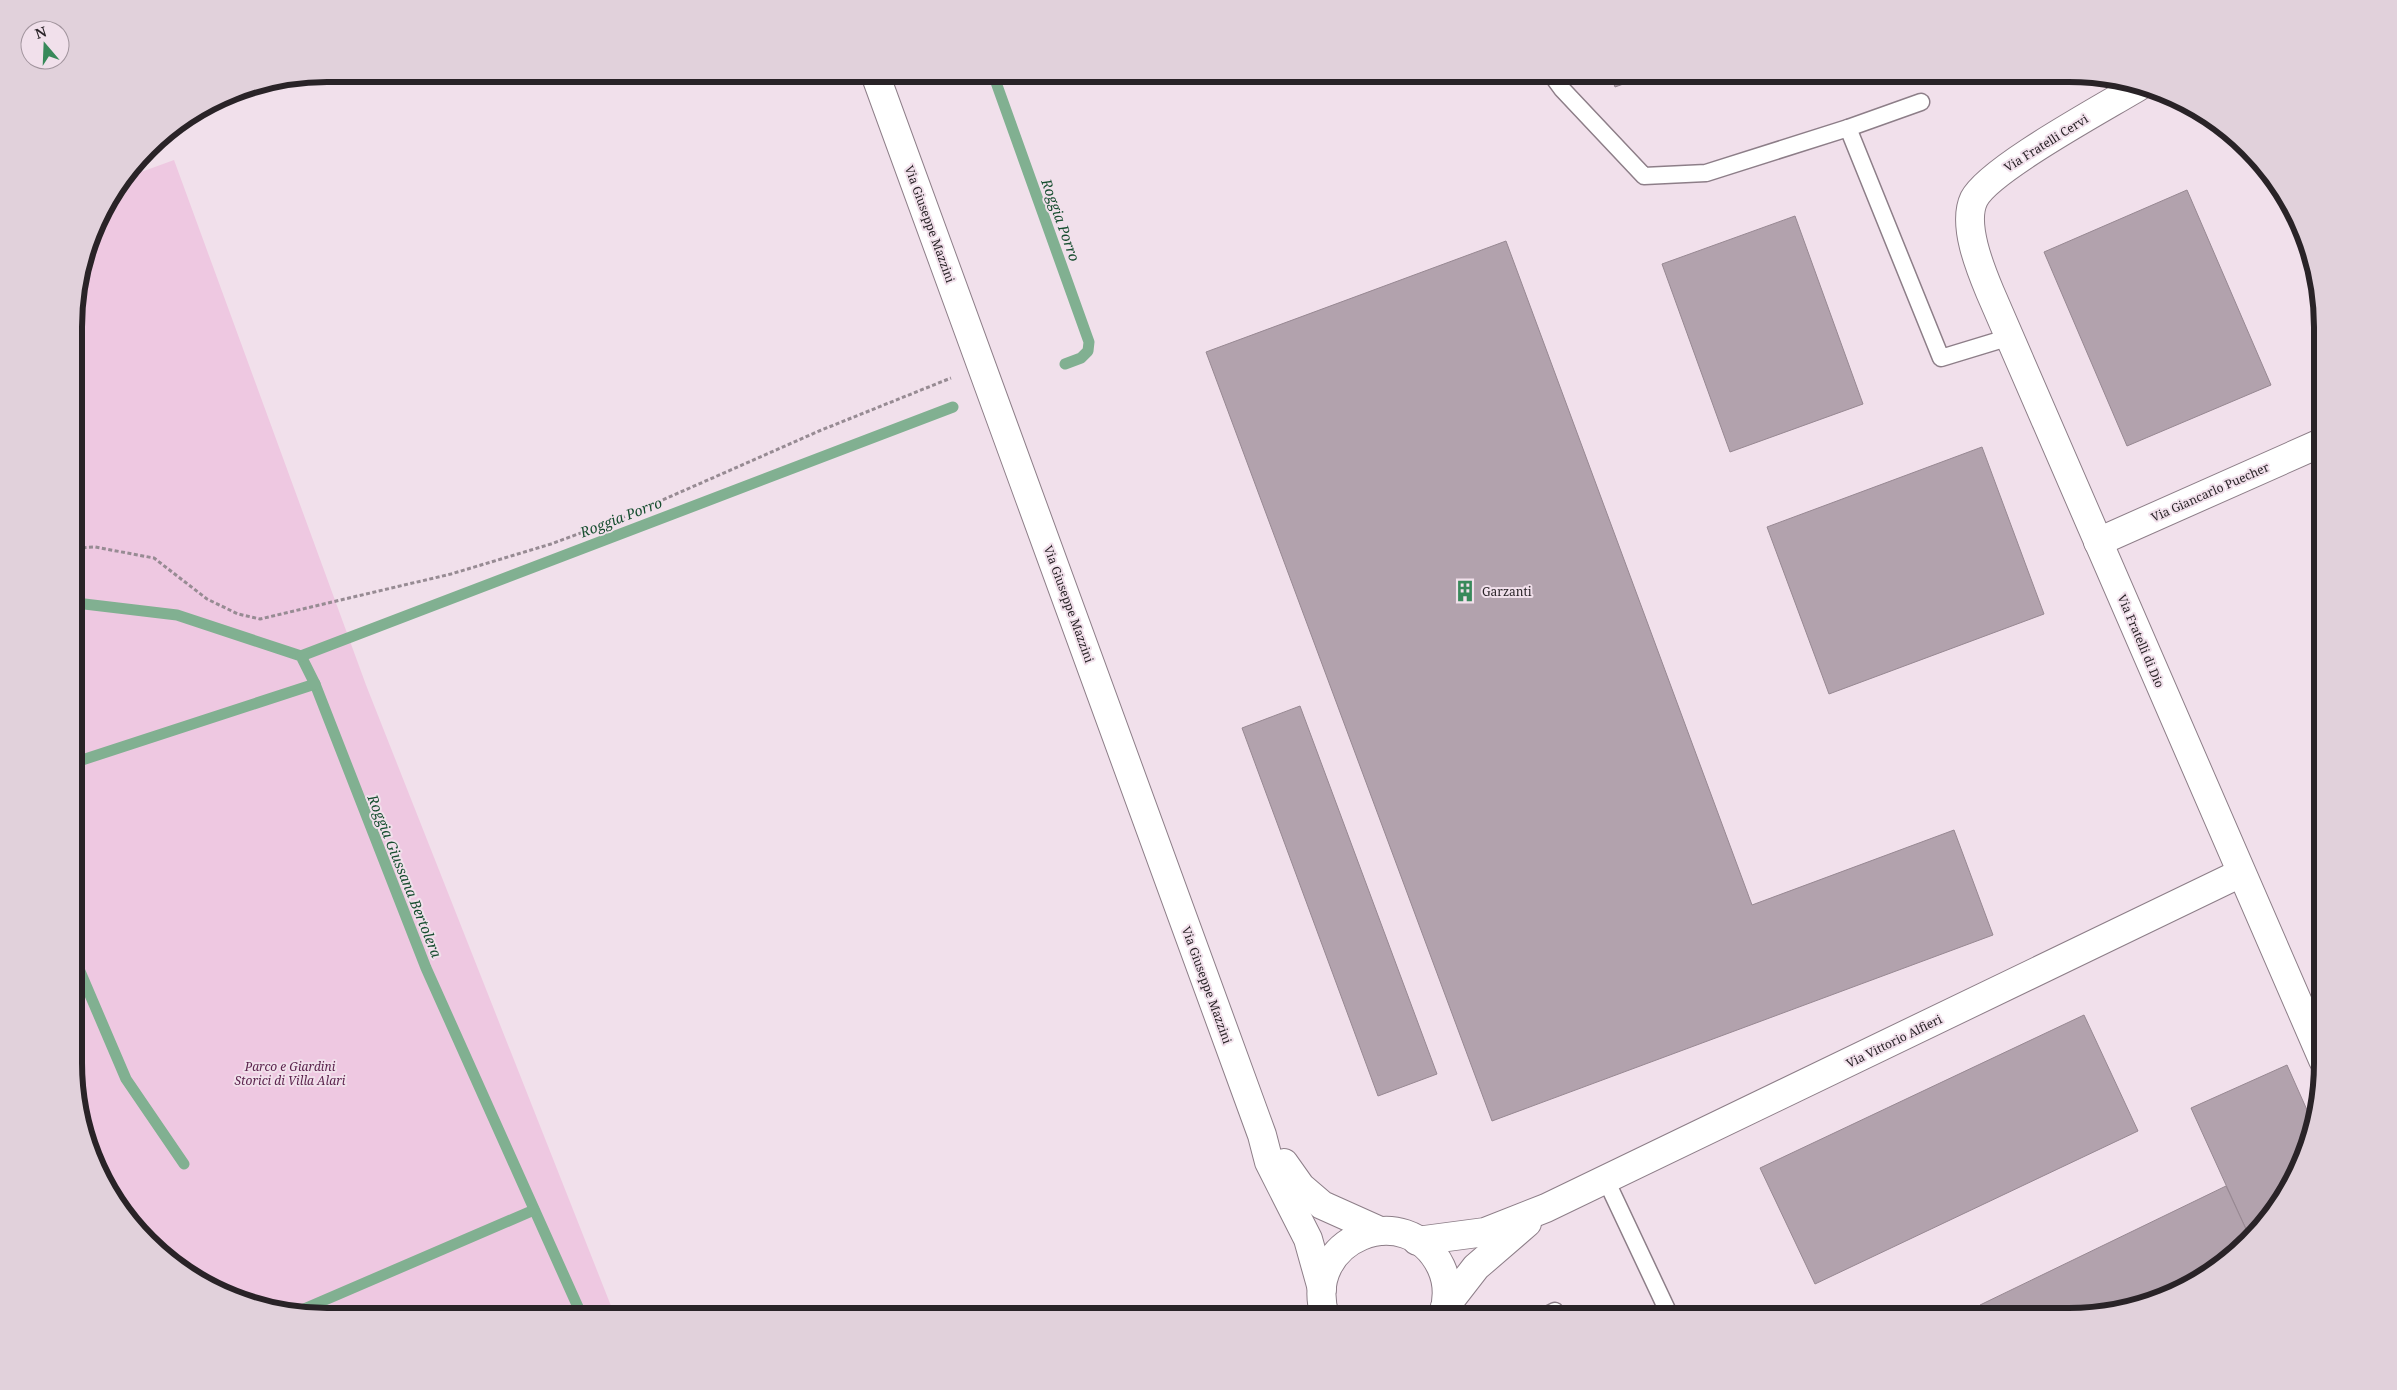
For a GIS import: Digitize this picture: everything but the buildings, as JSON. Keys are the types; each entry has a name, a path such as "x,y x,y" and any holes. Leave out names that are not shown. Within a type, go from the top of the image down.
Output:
{"street":[{"name":"Via Giuseppe Mazzini","path":"878,82 1262,1135 1269,1162 1308,1239 1322,1289 1324,1308"},
{"name":"Via Fratelli Cervi","path":"1970,218 1974,199 2000,171 2132,91"},
{"name":"Via Fratelli di Dio","path":"1970,218 1978,260 2010,337 2314,1039"},
{"name":"Via Giancarlo Puecher","path":"2098,542 2314,446"},
{"name":"Via Vittorio Alfieri","path":"1417,1240 1468,1236 1485,1232 1546,1208 2241,873"},
{"name":"Via Giuseppe Mazzini","path":"1262,1135 1311,1197 1334,1211 1380,1231"},
{"name":"Via Vittorio Alfieri","path":"1447,1308 1476,1268 1546,1208"},
{"name":"Via Giuseppe Mazzini","path":"1322,1289 1328,1264 1340,1249 1361,1235 1380,1231 1400,1233 1417,1240 1432,1253 1442,1269 1447,1288 1444,1308"}],"lane":[{"path":"1557,82 1644,176 1706,173 1848,128 1921,102"},
{"path":"1848,128 1941,358 2010,337"},
{"path":"1606,1180 1666,1308"}],"path":[{"path":"82,548 95,547 154,558 207,599 238,614 260,620 451,574 551,544 624,517 828,428 982,366"}],"green space":[{"name":"Parco e Giardini Storici di Villa Alari","path":"174,160 366,685 612,1308 328,1308 280,1303 264,1299 234,1289 205,1275 166,1247 133,1212 115,1185 101,1156 87,1110 82,1062 82,328 87,280 101,234 115,205 137,174"}],"waterway":[{"name":"Roggia Porro","path":"996,82 1089,342 1088,351 1081,358 1065,364"},
{"name":"Roggia Porro","path":"301,656 953,407"},
{"name":"Roggia Giussana Bertolera","path":"82,604 177,615 301,656 315,684 426,968 578,1308"},
{"path":"82,760 315,684"},
{"path":"82,976 126,1079 184,1164"},
{"path":"309,1307 534,1210"}],"place":[{"name":"Garzanti","path":"1465,591"}]}
